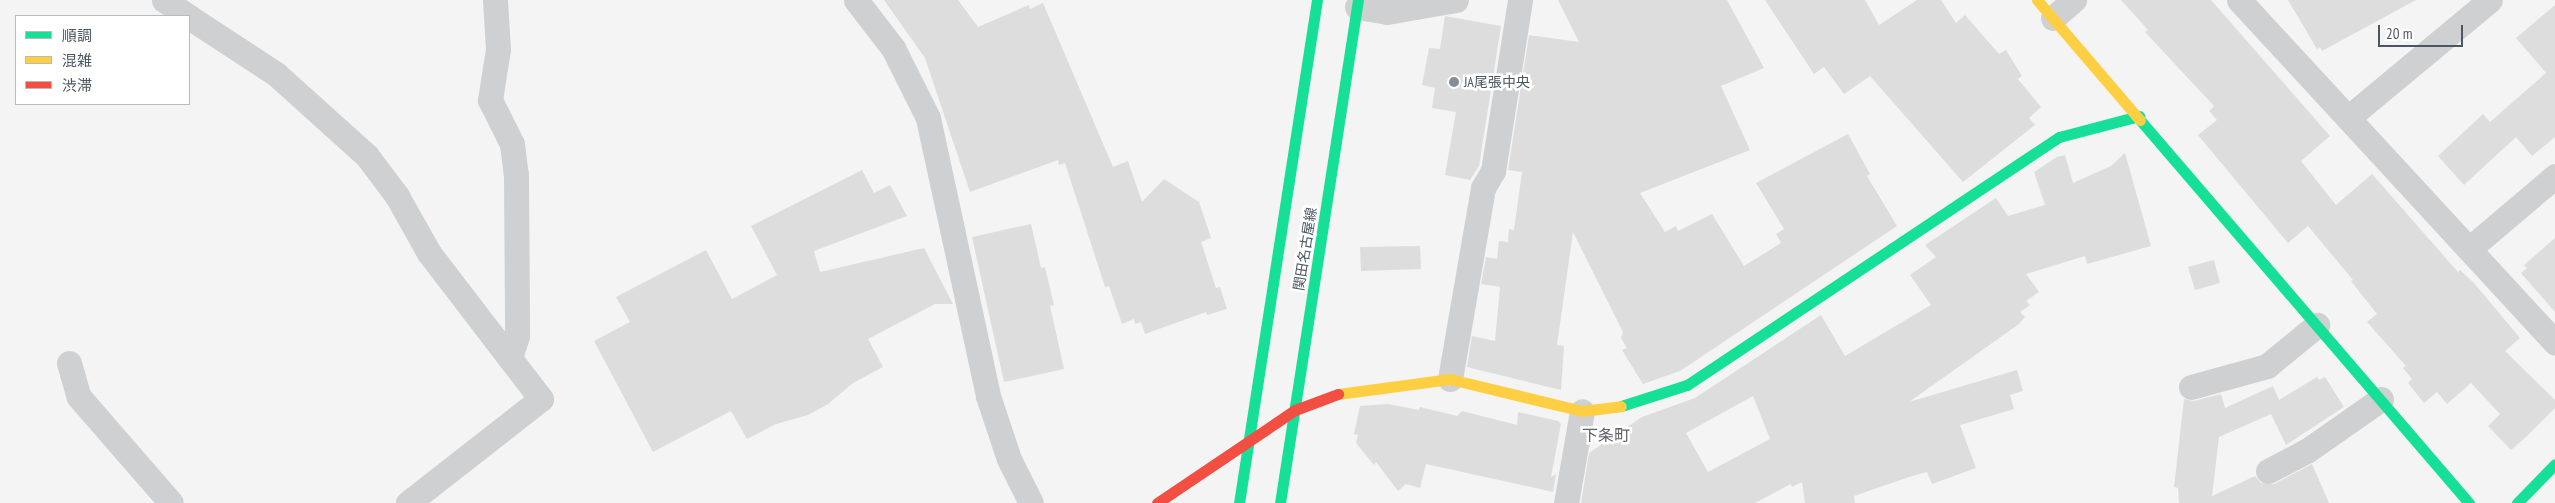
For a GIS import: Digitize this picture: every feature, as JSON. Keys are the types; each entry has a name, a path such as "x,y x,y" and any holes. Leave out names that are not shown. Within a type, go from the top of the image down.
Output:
{"street":[{"path":"164,0 185,15"},
{"path":"494,0 498,49 490,100 512,144 516,175 517,336 510,358"},
{"path":"856,0 893,48 928,118 988,396 1009,459 1031,503"},
{"name":"関田名古屋線","path":"1239,503 1317,0"},
{"path":"1358,4 1387,12 1456,0"},
{"path":"1450,379 1483,188 1493,171 1520,0"},
{"path":"2074,0 2045,9 2140,116 2469,503"},
{"path":"2239,0 2555,342"},
{"path":"2349,117 2490,0"},
{"name":"関田名古屋線","path":"1280,503 1358,4"},
{"path":"190,18 276,74 367,156 397,196 429,253 541,399 408,503"},
{"path":"1157,503 1295,410 1347,391 1410,387 1450,379 1582,412 1629,405 1687,385 2059,137 2140,116"},
{"path":"2470,249 2555,176"},
{"path":"2192,387 2267,366 2317,325"},
{"path":"69,363 78,397 171,503"},
{"path":"2268,471 2308,450 2381,400"},
{"path":"1566,503 1582,412"},
{"path":"2517,503 2555,464"}],"building":[{"path":"884,0 958,0 978,27 1029,5 1030,9 1043,3 1113,167 1128,161 1142,202 1164,179 1199,202 1211,238 1201,242 1216,288 1220,287 1227,309 1207,315 1206,312 1145,334 1141,322 1135,324 1134,319 1122,324 1109,286 1105,287 1065,163 1059,165 1058,160 970,192 925,58"},
{"path":"1558,0 1727,0 1764,68 1721,86 1750,150 1640,193 1665,232 1676,226 1678,231 1712,214 1744,266 1781,243 1776,234 1784,229 1756,183 1848,134 1870,174 1867,176 1897,226 1680,371 1643,384 1622,350 1627,348 1621,338 1623,332 1573,232 1557,345 1564,346 1561,390 1467,367 1472,336 1495,341 1500,287 1481,284 1486,257 1497,259 1499,241 1508,242 1509,229 1514,230 1522,172 1508,170 1529,35 1579,42"},
{"path":"1765,0 1865,0 1879,25 1917,0 1941,0 1956,23 1965,15 1999,54 2006,50 2022,76 2018,79 2041,107 2029,118 2035,125 1963,182 1870,76 1844,94 1824,67 1814,74"},
{"path":"2121,0 2211,0 2330,136 2301,161 2336,205 2372,174 2458,272 2460,270 2474,283 2520,338 2505,351 2555,400 2555,408 2526,437 2511,450 2488,426 2500,414 2471,383 2447,404 2437,392 2424,403 2408,383 2412,379 2403,368 2406,366 2367,322 2377,314 2351,281 2353,280 2308,226 2288,243 2198,135 2217,120 2209,111 2214,106 2145,32 2148,30"},
{"path":"2288,0 2416,0 2322,51 2320,47 2317,49"},
{"path":"2555,5 2555,137 2532,156 2516,137 2464,185 2438,156 2483,114 2490,122 2546,73 2516,38"},
{"path":"1445,16 1501,26 1479,166 1470,180 1445,175 1456,112 1432,108 1435,88 1422,85 1429,48 1440,49"},
{"path":"2125,153 2151,246 2087,264 2085,256 2026,274 2039,292 2026,301 2030,305 2020,312 2025,317 2019,324 1909,402 2017,370 2023,391 2010,395 2014,409 1960,425 1976,468 1932,484 1927,472 1912,476 1854,496 1855,503 1805,503 1802,482 1792,487 1791,484 1755,503 1581,503 1589,453 1642,417 1695,398 1821,315 1845,356 1931,305 1910,275 1936,257 1925,245 1996,198 2008,216 2045,205 2034,172 2057,157 2065,155 2073,183 2111,166","holes":["1753,396 1770,439 1708,472 1686,433"]},
{"path":"862,170 874,193 890,185 907,216 814,251 820,272 924,248 953,304 935,304 868,339 883,367 853,383 828,404 808,415 776,424 747,439 731,411 653,452 594,341 630,322 616,297 706,250 732,299 777,275 751,226"},
{"path":"1031,224 1041,268 1045,267 1054,305 1050,306 1064,369 1004,382 972,237"},
{"path":"2555,238 2555,312 2521,273 2527,268 2524,265"},
{"path":"1420,246 1421,269 1361,271 1360,247"},
{"path":"2214,260 2220,283 2195,290 2188,267"},
{"path":"2317,377 2319,380 2325,377 2344,407 2286,445 2271,414 2219,437 2212,496 2255,476 2261,483 2274,484 2312,464 2329,503 2179,503 2178,488 2174,487 2184,399 2194,401 2221,394 2225,408 2273,386 2279,400"},
{"path":"1388,404 1419,410 1420,407 1457,416 1462,411 1517,425 1518,412 1558,421 1561,424 1551,477 1556,474 1553,492 1426,464 1420,488 1406,484 1398,491 1376,462 1374,465 1356,443 1358,435 1354,434 1360,406"}],"traffic: fast":[{"path":"1239,503 1317,0"},
{"path":"1280,503 1358,0"},
{"path":"1621,406 1687,385 2059,137 2139,116"},
{"path":"2140,120 2469,503"},
{"path":"2517,503 2555,464"}],"traffic: slow":[{"path":"2037,0 2140,120"},
{"path":"1338,394 1450,379 1582,411 1621,406"}],"traffic: jam":[{"path":"1157,503 1295,410 1338,394"}],"place":[{"name":"JA尾張中央","path":"1454,82"}],"district":[{"name":"下条町","path":"1606,435"}]}
